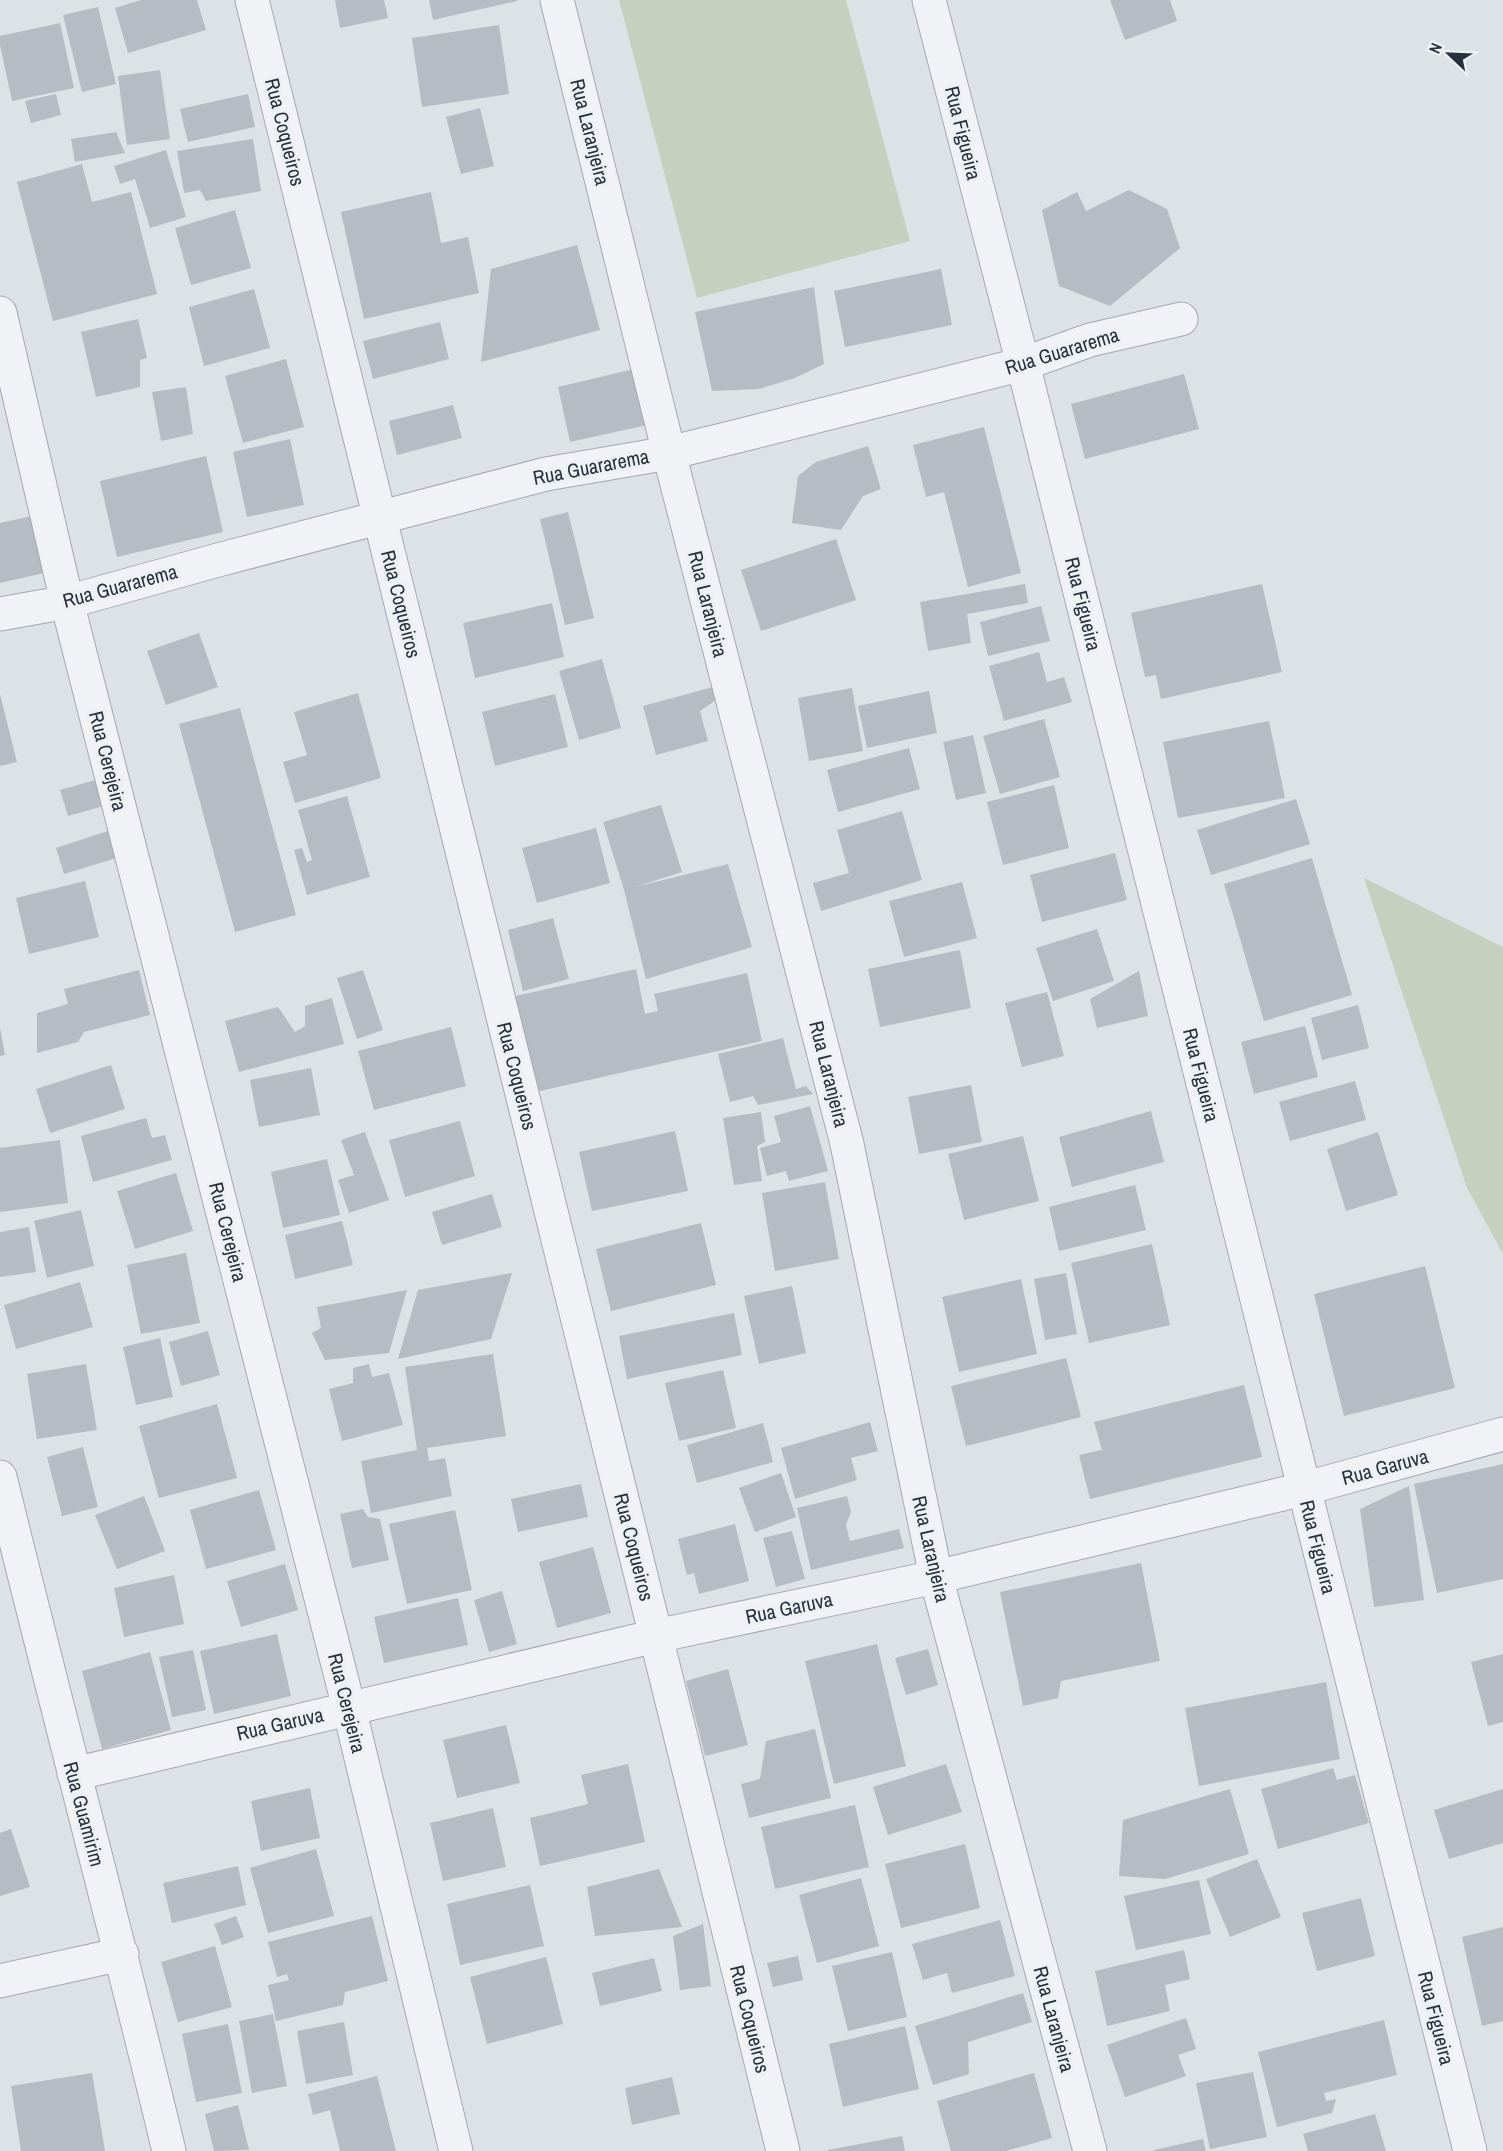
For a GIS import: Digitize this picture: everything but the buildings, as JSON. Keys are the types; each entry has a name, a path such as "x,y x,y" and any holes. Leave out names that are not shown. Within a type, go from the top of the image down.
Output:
{"street":[{"name":"Rua Coqueiros","path":"252,0 783,2151"},
{"name":"Rua Laranjeira","path":"557,0 669,453 847,1144 936,1577 1090,2151"},
{"name":"Rua Figueira","path":"929,0 1023,364 1470,2151"},
{"name":"Rua Cerejeira","path":"0,313 67,602 349,1708 456,2151"},
{"name":"Rua Guararema","path":"0,614 67,602 546,474 669,453 1023,364 1090,340 1181,319"},
{"name":"Rua Garuva","path":"74,1774 656,1636 936,1577 1304,1489 1503,1434"},
{"name":"Rua Guamirim","path":"0,1477 74,1774 122,1954 169,2151"},
{"path":"0,1981 122,1954"}],"green space":[{"path":"619,0 846,0 910,241 697,298"},
{"path":"1364,878 1503,947 1503,1254 1467,1188"}]}
